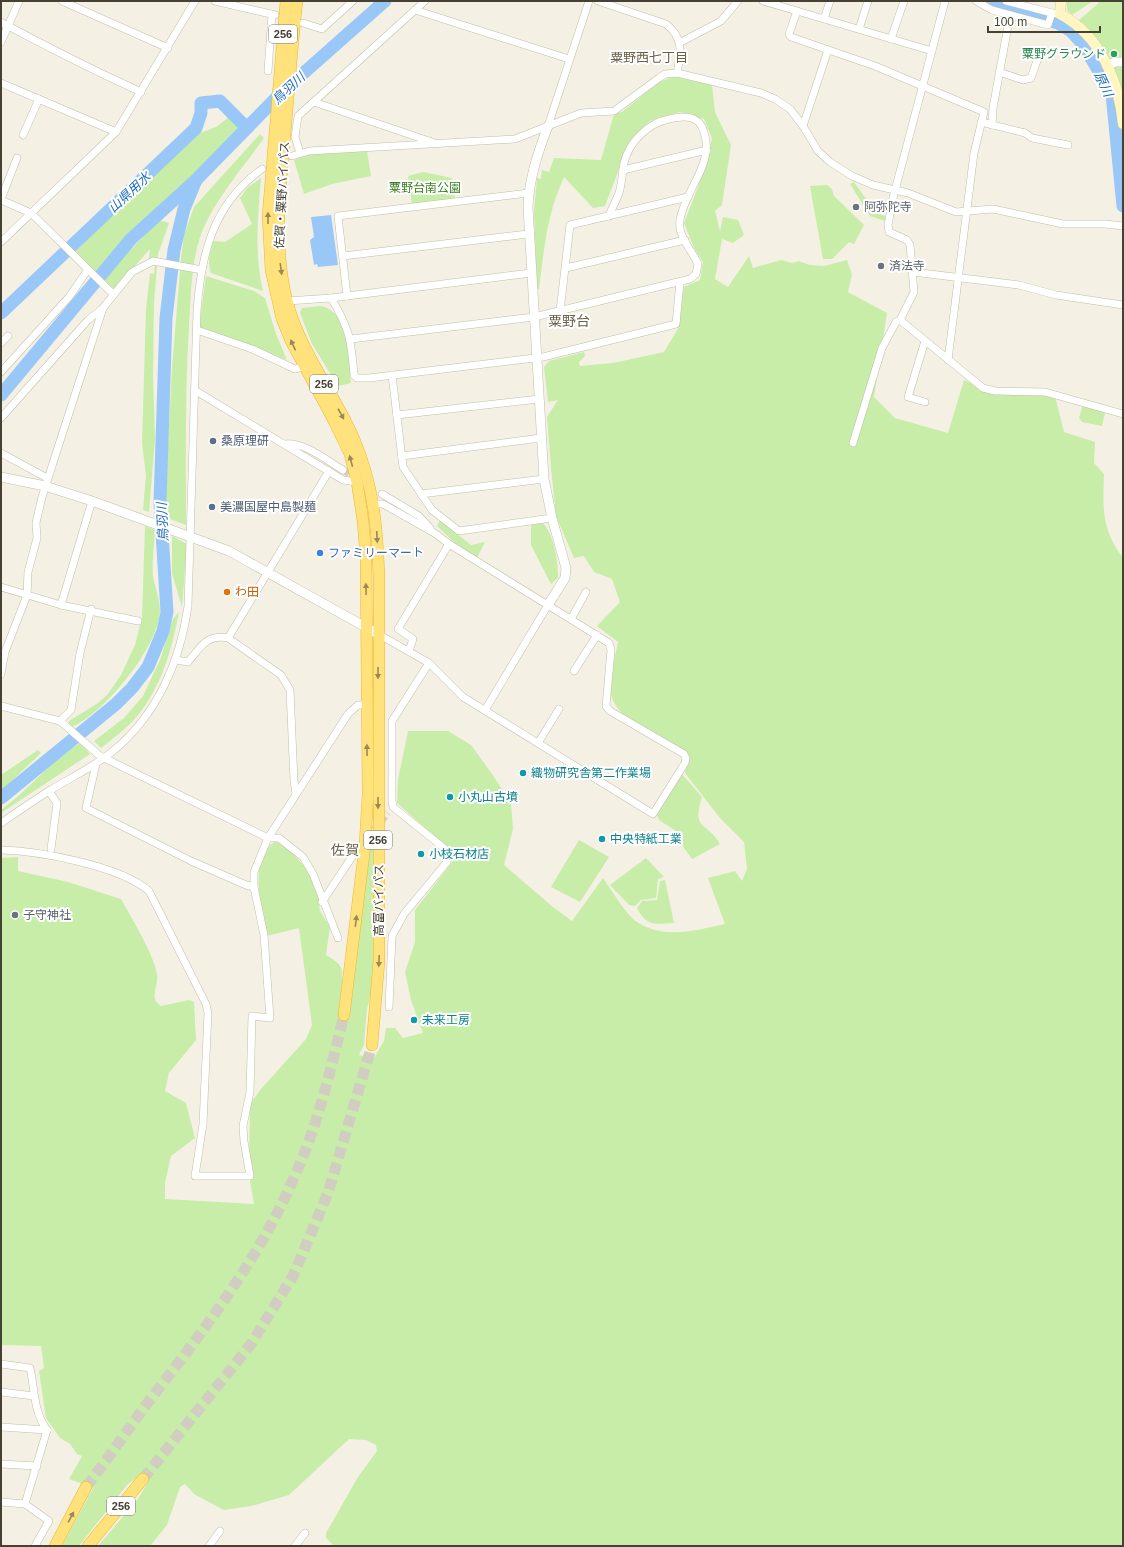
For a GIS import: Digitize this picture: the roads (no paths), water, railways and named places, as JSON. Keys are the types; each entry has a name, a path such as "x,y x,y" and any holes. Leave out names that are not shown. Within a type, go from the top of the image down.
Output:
{"highway":[{"name":"佐賀・粟野バイパス","path":"286,1 268,216 271,270 282,319 303,367 334,421 346,447 357,482 364,528 366,628"},
{"name":"佐賀・粟野バイパス","path":"297,1 291,55 278,236 280,270 295,328 354,438 365,467 374,504 379,577 378,634"},
{"name":"高富バイパス","path":"344,1015 365,845 368,794 366,628"},
{"name":"高富バイパス","path":"372,1046 379,961 378,634"},
{"name":"256","path":"88,1546 143,1480"},
{"path":"55,1546 86,1487"}],"main road":[{"path":"1062,1 1054,14 1071,21 1089,37 1115,82 1121,103 1123,124"}],"street":[{"path":"1,42 19,1"},
{"path":"62,1 168,48"},
{"path":"1,242 116,132 195,1"},
{"path":"215,1 274,14 268,71"},
{"path":"303,23 322,29 353,1"},
{"path":"300,153 296,137 298,116 425,1"},
{"path":"485,710 565,578 566,568 552,518 544,479 528,234 528,194 540,148 589,1"},
{"path":"598,1 666,24 673,29 680,42 681,51 677,73"},
{"path":"680,42 721,21 738,1"},
{"path":"763,1 932,51"},
{"path":"824,19 830,1"},
{"path":"859,29 868,1"},
{"path":"892,39 904,1"},
{"path":"853,443 882,348 896,322 900,320 914,292 910,245 907,240 889,232 888,225 922,86 945,1"},
{"path":"976,1 992,10 1048,25 1054,14 1006,1"},
{"path":"415,10 569,59"},
{"path":"796,11 789,34 791,38 875,66 984,112 974,153 948,360"},
{"path":"992,125 993,108 1010,15"},
{"path":"1,22 41,42 64,57 141,92"},
{"path":"803,126 828,50"},
{"path":"999,72 1023,80 1032,78 1039,55"},
{"path":"1107,66 1115,62 1123,62"},
{"path":"292,156 300,153 515,139 580,113 614,111 665,74 677,73 761,93 790,109 803,126 818,151 830,162 852,176 873,185 896,190 951,210 967,211 993,209 1063,224 1105,224 1123,226"},
{"path":"1,83 116,132"},
{"path":"23,135 39,99"},
{"path":"314,102 438,144"},
{"path":"351,339 534,317 690,279 696,274 698,264 680,231 680,220 688,197 704,162 707,150 707,140 702,126 697,119 685,116 665,120 646,129 635,141 625,162 619,193 609,216"},
{"path":"981,122 1025,133 1032,138 1068,145"},
{"path":"623,170 707,150"},
{"path":"17,158 1,199 31,213 111,293"},
{"path":"1,823 49,791 96,764 102,757 112,752 137,729 150,712 163,690 176,660 182,641 188,606 189,535 196,391 199,270 213,227 245,182 262,169"},
{"path":"348,296 338,216 528,194"},
{"path":"560,311 570,225 688,197"},
{"path":"343,256 528,234"},
{"path":"566,268 684,240"},
{"path":"1,674 5,652 27,595 28,572 37,538 36,523 46,482 104,308 111,293 132,272 153,261 199,270"},
{"path":"1,372 69,297 89,272"},
{"path":"913,272 1020,285 1056,295 1123,305"},
{"path":"287,301 331,298 531,274"},
{"path":"331,298 344,320 351,339 354,375 357,378 537,358 676,324 680,282"},
{"path":"1,418 88,320 104,308"},
{"path":"900,320 983,388 995,391 1045,392 1123,414"},
{"path":"197,330 252,350 295,369 303,367"},
{"path":"1,343 8,336"},
{"path":"925,341 908,397 925,402"},
{"path":"392,375 403,467 432,510 459,531 552,518"},
{"path":"196,391 344,480 357,482"},
{"path":"397,415 539,399"},
{"path":"402,456 541,438"},
{"path":"284,444 292,443 303,447 343,470"},
{"path":"1,453 46,482 92,501 146,519 229,551 268,572 429,663 463,697 653,814 685,763 686,758 684,754 610,711 606,706 611,646 597,635 449,544 436,534 383,504 374,504"},
{"path":"228,638 329,471"},
{"path":"1,477 46,482"},
{"path":"421,494 544,479"},
{"path":"382,494 419,516 436,534"},
{"path":"61,604 92,501"},
{"path":"408,651 413,639 398,629 449,544"},
{"path":"1,587 61,604 138,621"},
{"path":"571,619 586,592"},
{"path":"63,724 71,710 80,653 91,610"},
{"path":"574,671 597,635"},
{"path":"176,660 188,662 204,643 215,636 228,638 281,674 290,690 294,781 296,794"},
{"path":"389,1007 392,936 404,914 447,862 448,855 444,848 391,810 392,721 429,663"},
{"path":"1,850 78,861 142,884 149,891 155,899 206,1004 208,1013 203,1124 195,1176 250,1176 243,1126 250,1092 252,1016 270,1018 264,936 254,887 254,872 268,838 348,714 358,705 366,705"},
{"path":"1,706 63,724 102,757 268,838 279,838 303,857 313,874 322,902 336,929 338,938"},
{"path":"538,743 559,709"},
{"path":"96,764 86,808 191,861 246,885 254,887"},
{"path":"49,791 57,803 51,849"},
{"path":"322,902 354,854"},
{"path":"1,1364 30,1368 34,1396 40,1420 47,1430"},
{"path":"1,1392 34,1396"},
{"path":"1,1427 47,1430"},
{"path":"25,1504 47,1430"},
{"path":"1,1464 37,1466"},
{"path":"1,1502 25,1504 49,1521 35,1546"},
{"path":"209,1546 220,1531"},
{"path":"295,1546 305,1533"}],"water":[{"path":"331,215 338,265 318,267 317,264 314,265 310,240 314,237 311,217"}],"waterway":[{"name":"鳥羽川","path":"1,395 131,239 196,180 281,93 385,1"},
{"name":"原川","path":"990,1 1001,7 1058,23 1071,31 1083,44 1112,94 1123,206"},
{"name":"山県用水","path":"1,313 196,128 201,113 201,103 220,101 247,128"},
{"name":"鳥羽川","path":"1,798 116,704 132,688 148,667 163,631 167,612 160,502 166,318 174,250 184,209 196,180"}],"tunnel":[{"path":"343,470 358,479"},
{"path":"354,854 388,813"},
{"path":"86,1487 212,1317 264,1238 292,1182 309,1142 322,1100 344,1015"},
{"path":"143,1479 251,1344 293,1276 328,1193 372,1045"}],"place":[{"name":"粟野グラウンド","path":"1114,54"},
{"name":"阿弥陀寺","path":"856,207"},
{"name":"済法寺","path":"881,266"},
{"name":"桑原理研","path":"213,441"},
{"name":"美濃国屋中島製麺","path":"212,507"},
{"name":"ファミリーマート","path":"320,553"},
{"name":"わ田","path":"227,592"},
{"name":"織物研究舎第二作業場","path":"523,773"},
{"name":"小丸山古墳","path":"450,797"},
{"name":"中央特紙工業","path":"602,839"},
{"name":"小枝石材店","path":"421,854"},
{"name":"子守神社","path":"15,915"},
{"name":"未来工房","path":"414,1020"}],"district":[{"name":"粟野西七丁目","path":"649,57"},
{"name":"粟野台","path":"569,321"},
{"name":"佐賀","path":"345,850"}],"park label":[{"name":"粟野台南公園","path":"425,188"}]}
